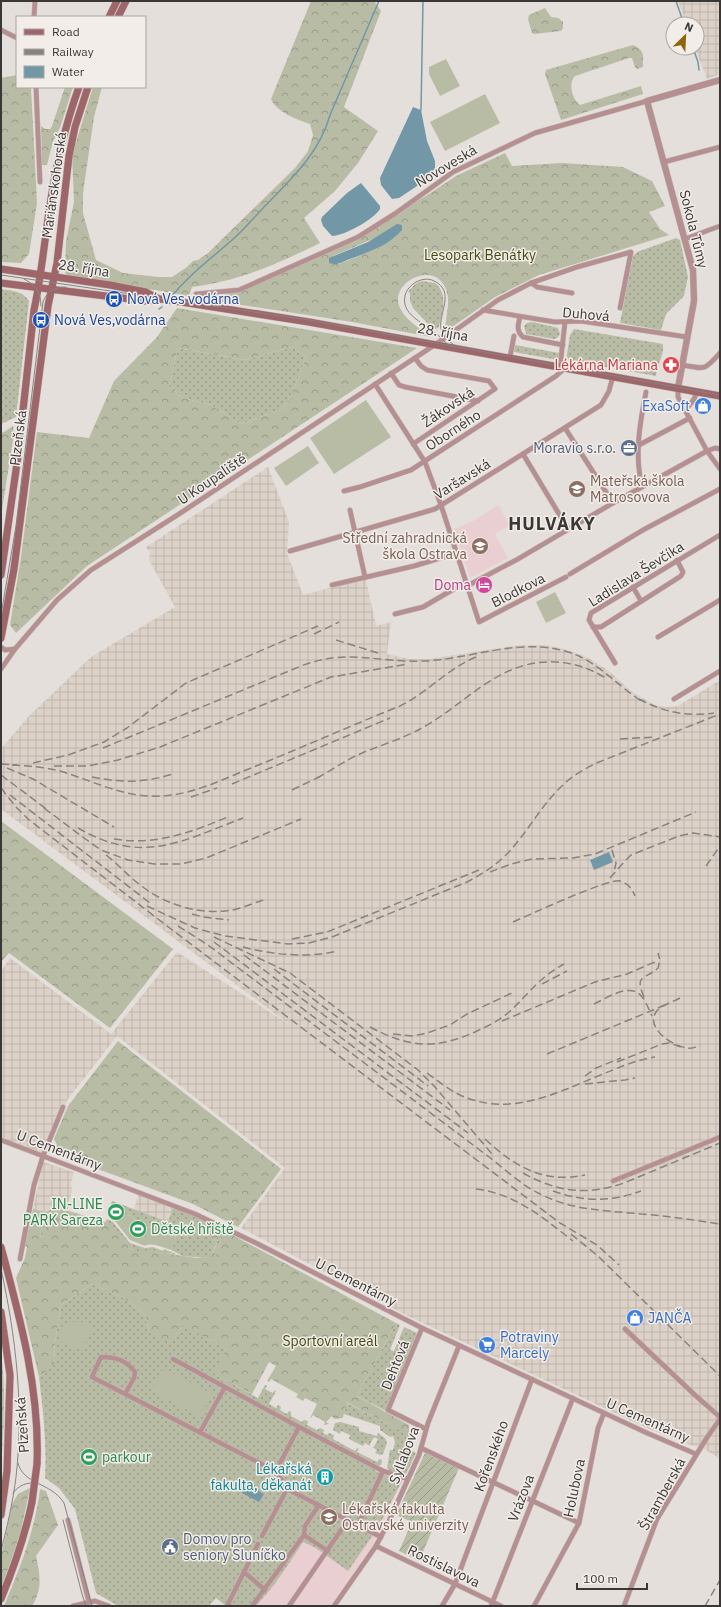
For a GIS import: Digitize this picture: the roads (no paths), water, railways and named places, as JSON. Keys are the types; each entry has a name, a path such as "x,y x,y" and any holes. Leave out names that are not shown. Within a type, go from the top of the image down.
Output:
{"main road":[{"path":"110,16 117,1"},
{"path":"118,16 126,1"},
{"name":"Mariánskohorská","path":"40,274 58,161 79,88"},
{"name":"Mariánskohorská","path":"52,289 69,156 75,127 88,88"},
{"path":"24,272 33,269 43,255"},
{"name":"28. října","path":"1,269 117,286 146,292 162,299 436,344 720,396"},
{"name":"Plzeňská","path":"1,575 18,456 34,310 40,274"},
{"name":"28. října","path":"1,283 146,301 162,299"},
{"name":"Plzeňská","path":"1,638 14,569 48,306 52,289"},
{"name":"Plzeňská","path":"1,1247 17,1307 29,1362 37,1419 37,1464 27,1530 17,1561 1,1599"},
{"name":"Plzeňská","path":"1,1312 10,1375 7,1471 1,1515"}],"street":[{"path":"34,16 35,1"},
{"path":"1,30 16,38"},
{"name":"Novoveská","path":"196,294 239,290 358,237 396,213 453,172 530,135 720,80"},
{"path":"36,88 40,182"},
{"name":"Sokola Tůmy","path":"647,101 686,238 693,270 694,301 678,388"},
{"path":"664,162 720,147"},
{"path":"686,238 720,226"},
{"name":"U Koupaliště","path":"1,669 15,649 57,600 91,570 179,514 415,358 498,300 531,282 631,252 620,308"},
{"path":"531,282 537,287 572,293"},
{"name":"Duhová","path":"483,310 520,317 565,322 581,321 687,337"},
{"path":"520,317 518,328 520,335 523,337 563,345"},
{"path":"563,367 565,322"},
{"path":"510,358 514,336"},
{"path":"682,364 702,368 708,366 720,353"},
{"name":"Žákovská","path":"413,444 495,389 489,382 427,370 421,366 415,358"},
{"name":"Oborného","path":"344,491 411,470 559,374 563,367"},
{"path":"391,373 399,384 405,387 478,401"},
{"name":"Varšavská","path":"290,551 435,509 601,406 609,390 613,376"},
{"name":"Žákovská","path":"375,384 425,462 442,504 479,622"},
{"path":"678,388 677,396 707,451 720,469"},
{"path":"642,486 639,474 639,445 640,422 646,392"},
{"path":"685,411 694,399 697,392"},
{"path":"639,445 690,418"},
{"path":"565,428 613,503"},
{"path":"395,614 423,607 518,559 642,486 707,451 715,448 720,449"},
{"path":"523,454 568,529"},
{"name":"Blodkova","path":"479,622 568,576 643,530 720,489"},
{"path":"350,510 365,577"},
{"name":"Ladislava Ševčíka","path":"615,663 589,620 591,613 720,535"},
{"path":"332,585 414,566 457,553"},
{"path":"593,627 601,627 683,574 677,560"},
{"path":"633,587 641,601"},
{"path":"658,637 720,600"},
{"path":"1,647 6,650 15,649"},
{"name":"U Koupaliště","path":"1,662 15,649"},
{"path":"674,699 720,671"},
{"path":"20,1259 34,1185 43,1156 63,1107"},
{"path":"613,1181 720,1137"},
{"name":"U Cementárny","path":"3,1140 195,1214 258,1244 459,1346 647,1434 696,1454"},
{"name":"Dehtová","path":"422,1328 388,1410 426,1430"},
{"path":"625,1329 720,1418"},
{"name":"Syllabova","path":"334,1606 381,1537 421,1448 426,1430 459,1346"},
{"path":"126,1394 134,1378 135,1372 130,1365 123,1360 112,1357 101,1358 92,1377 277,1472 287,1489 381,1537"},
{"path":"173,1359 383,1471 408,1479"},
{"name":"Kořenského","path":"442,1606 455,1584 532,1379"},
{"path":"200,1432 225,1387"},
{"name":"Vrázova","path":"492,1604 572,1398"},
{"name":"Holubova","path":"534,1606 579,1523 598,1428 604,1413"},
{"name":"Štramberská","path":"624,1606 657,1519 696,1454 720,1418"},
{"path":"277,1472 280,1463 299,1427"},
{"path":"421,1448 579,1523"},
{"path":"358,1525 383,1471"},
{"path":"262,1536 287,1489"},
{"path":"252,1606 304,1535 305,1526 319,1505"},
{"path":"68,1520 90,1603"},
{"path":"289,1606 328,1552 348,1520"},
{"path":"304,1535 328,1552"},
{"path":"230,1606 228,1604 258,1544"},
{"name":"Rostislavova","path":"376,1546 455,1584 492,1604 501,1606"},
{"path":"244,1572 264,1590"},
{"path":"73,1606 101,1602 109,1606"}],"water":[{"path":"413,107 421,110 427,141 435,161 435,168 420,184 399,198 392,199 381,185 380,178"},
{"path":"361,183 380,206 380,209 372,217 358,226 344,233 332,236 323,226 321,220 322,217 347,193"},
{"path":"397,224 402,225 402,230 391,240 371,251 340,263 329,263 329,258 368,242"},
{"path":"609,852 613,862 594,870 590,860"},
{"path":"247,1485 264,1494 259,1502 242,1493"}],"waterway":[{"path":"171,297 192,275 240,232 296,174 313,152 320,141 379,1"},
{"path":"421,110 423,1"},
{"path":"676,1 681,16"},
{"path":"696,56 699,70"}],"tram line":[{"path":"1,275 309,320 720,395"},
{"path":"24,279 32,284 39,293 41,306"},
{"path":"450,346 409,313 406,308 405,296 409,288 416,282 430,279 440,285 444,291 445,303 441,329 446,338 454,345"},
{"path":"1,615 16,526 43,302 52,290 66,287"},
{"path":"1,1269 11,1320 19,1398 18,1451 15,1486 1,1551"},
{"path":"18,1463 25,1476 52,1491 64,1503 92,1606"},
{"path":"13,1493 24,1485 37,1483"},
{"path":"63,1520 86,1606"}],"railway":[{"path":"314,634 339,622"},
{"path":"33,763 68,755 104,742 127,728 186,683 318,626"},
{"path":"336,640 381,654"},
{"path":"103,748 301,666 333,658 348,657 424,661 514,648 550,648 568,652 589,661 643,702"},
{"path":"12,765 60,771 116,790 138,795 163,796 202,788 400,706 419,695 446,674 476,657"},
{"path":"317,778 356,756 420,729 437,719 484,685 500,675 517,668 535,663 556,662 576,665 589,669 607,679"},
{"path":"54,766 88,766 118,760 160,747 331,677 408,664"},
{"path":"639,699 666,710 685,714 714,713"},
{"path":"147,906 195,928 225,936 288,944 309,943 332,937 467,882 478,876 493,866 515,846 548,801 567,781 575,775 599,762 720,714"},
{"path":"232,784 390,718"},
{"path":"620,739 655,737"},
{"path":"1,764 17,765"},
{"path":"7,768 33,779 114,827"},
{"path":"92,777 133,781 152,779 173,774"},
{"path":"1,775 49,811"},
{"path":"292,790 321,776"},
{"path":"1,788 28,819 560,1223 597,1245 619,1265"},
{"path":"191,797 217,788"},
{"path":"10,795 150,903"},
{"path":"44,808 101,850 128,860 154,864 181,864 206,858 301,819"},
{"path":"490,872 511,864 532,859 573,858 595,854 696,812"},
{"path":"114,839 129,841 159,839 188,832 230,816"},
{"path":"78,828 101,839 122,845 142,847 161,846 200,835 243,818"},
{"path":"610,878 631,855 679,836 693,833 720,837"},
{"path":"706,866 720,846"},
{"path":"612,850 616,863 614,872"},
{"path":"106,855 148,891 179,906 202,911 225,911 241,908 266,899"},
{"path":"292,939 327,932 479,870"},
{"path":"513,922 551,905 601,885 613,882 620,881 625,883 635,896"},
{"path":"192,914 203,917 229,920"},
{"path":"178,926 208,945 519,1181 538,1193 551,1199 588,1209 671,1217 720,1224"},
{"path":"214,937 290,973 418,1070 435,1087 492,1154"},
{"path":"214,942 468,1133"},
{"path":"243,947 290,955 338,951"},
{"path":"644,997 640,984 642,978 658,968 660,960 658,953"},
{"path":"244,955 450,1110"},
{"path":"502,1021 595,982 627,974 657,961"},
{"path":"370,1027 384,1034 411,1043 436,1044 462,1037 502,1018 540,981 564,964"},
{"path":"274,969 428,1086"},
{"path":"542,984 567,971"},
{"path":"594,1004 620,992 632,991 638,993 643,998 652,1016"},
{"path":"393,1034 413,1036 427,1033 450,1025 467,1014 512,993"},
{"path":"680,998 656,1012 654,1025 669,1041 682,1047 694,1048 700,1045"},
{"path":"547,1054 665,1005"},
{"path":"617,1062 662,1044 669,1043 681,1047"},
{"path":"427,1073 460,1095 479,1101 497,1104 515,1103 550,1095 628,1064 655,1057"},
{"path":"585,1076 596,1068 621,1058"},
{"path":"585,1084 635,1078"},
{"path":"485,1139 518,1165 543,1175 556,1177 585,1175"},
{"path":"523,1173 560,1188 585,1191 597,1190 624,1183 720,1143"},
{"path":"476,1189 504,1196 516,1201 539,1215 573,1241"},
{"path":"553,1191 564,1195 586,1199 608,1199 630,1195 641,1191"},
{"path":"571,1234 598,1256 720,1376"},
{"path":"705,1606 720,1580"}],"place":[{"name":"Nová Ves vodárna","path":"114,299"},
{"name":"Nová Ves,vodárna","path":"41,320"},
{"name":"Lékárna Mariana","path":"671,365"},
{"name":"ExaSoft","path":"703,406"},
{"name":"Moravio s.r.o.","path":"629,448"},
{"name":"Mateřská škola Matrosovova","path":"577,489"},
{"name":"Střední zahradnická škola Ostrava","path":"480,546"},
{"name":"Doma","path":"484,585"},
{"name":"IN-LINE PARK Sareza","path":"116,1212"},
{"name":"Dětské hřiště","path":"138,1229"},
{"name":"JANČA","path":"635,1318"},
{"name":"Potraviny Marcely","path":"487,1345"},
{"name":"parkour","path":"89,1457"},
{"name":"Lékařská fakulta, děkanát","path":"325,1477"},
{"name":"Lékařská fakulta Ostravské univerzity","path":"329,1517"},
{"name":"Domov pro seniory Sluníčko","path":"170,1547"}],"district":[{"name":"HULVÁKY","path":"552,524"}],"park label":[{"name":"Lesopark Benátky","path":"480,255"},
{"name":"Sportovní areál","path":"330,1341"}]}
